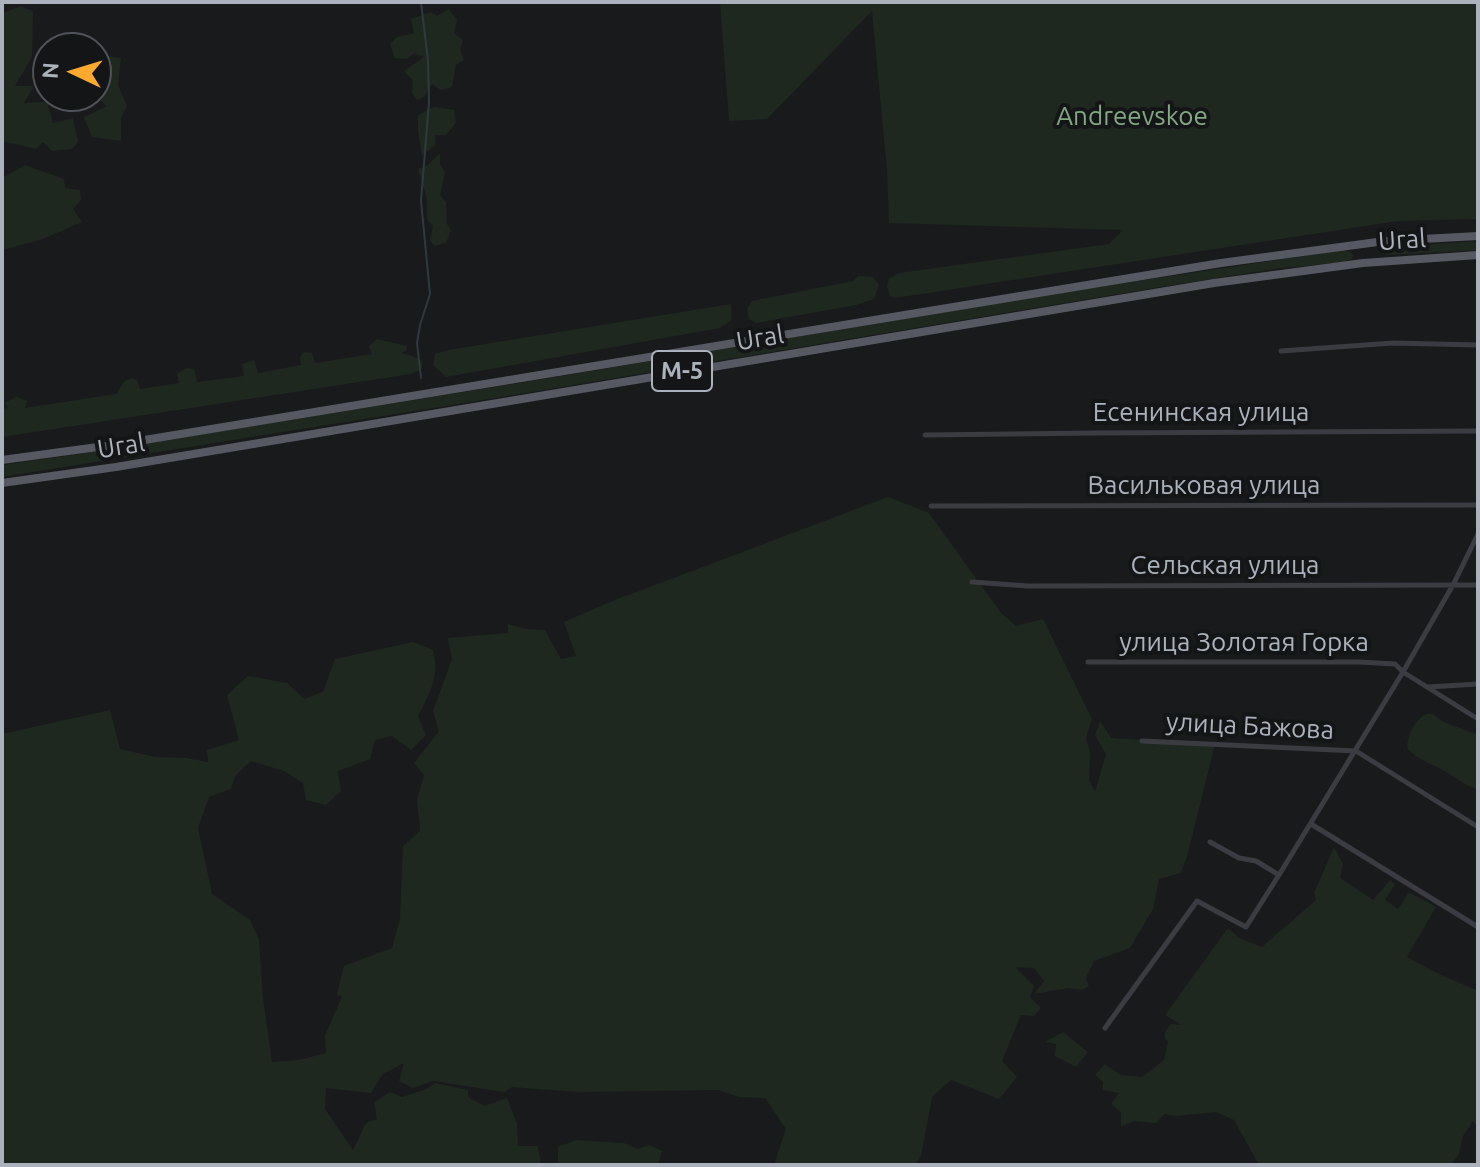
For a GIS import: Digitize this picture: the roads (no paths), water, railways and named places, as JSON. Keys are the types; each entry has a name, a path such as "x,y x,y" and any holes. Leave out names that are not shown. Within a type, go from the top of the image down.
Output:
{"main road":[{"name":"Ural","path":"2,460 120,444 1221,263 1370,243 1478,236"},
{"path":"1363,263 1355,259 1359,250 1418,243 1428,238"},
{"name":"Ural","path":"2,483 116,467 1214,283 1363,263 1478,255"}],"street":[{"path":"1281,351 1393,343 1478,345"},
{"name":"Есенинская улица","path":"925,435 1478,431"},
{"name":"Васильковая улица","path":"931,506 1478,505"},
{"path":"1105,1028 1197,901 1246,927 1403,672 1478,534"},
{"name":"Сельская улица","path":"972,582 1028,586 1478,585"},
{"name":"улица Золотая Горка","path":"1088,662 1395,664 1478,719"},
{"path":"1427,688 1478,684"},
{"name":"улица Бажова","path":"1142,741 1356,751 1478,827"},
{"path":"1311,824 1478,927"},
{"path":"1210,842 1239,858 1256,861 1279,875"}],"waterway":[{"path":"421,2 429,102 421,201 430,294 417,343 421,378"}],"park label":[{"name":"Andreevskoe","path":"1132,116"}]}
